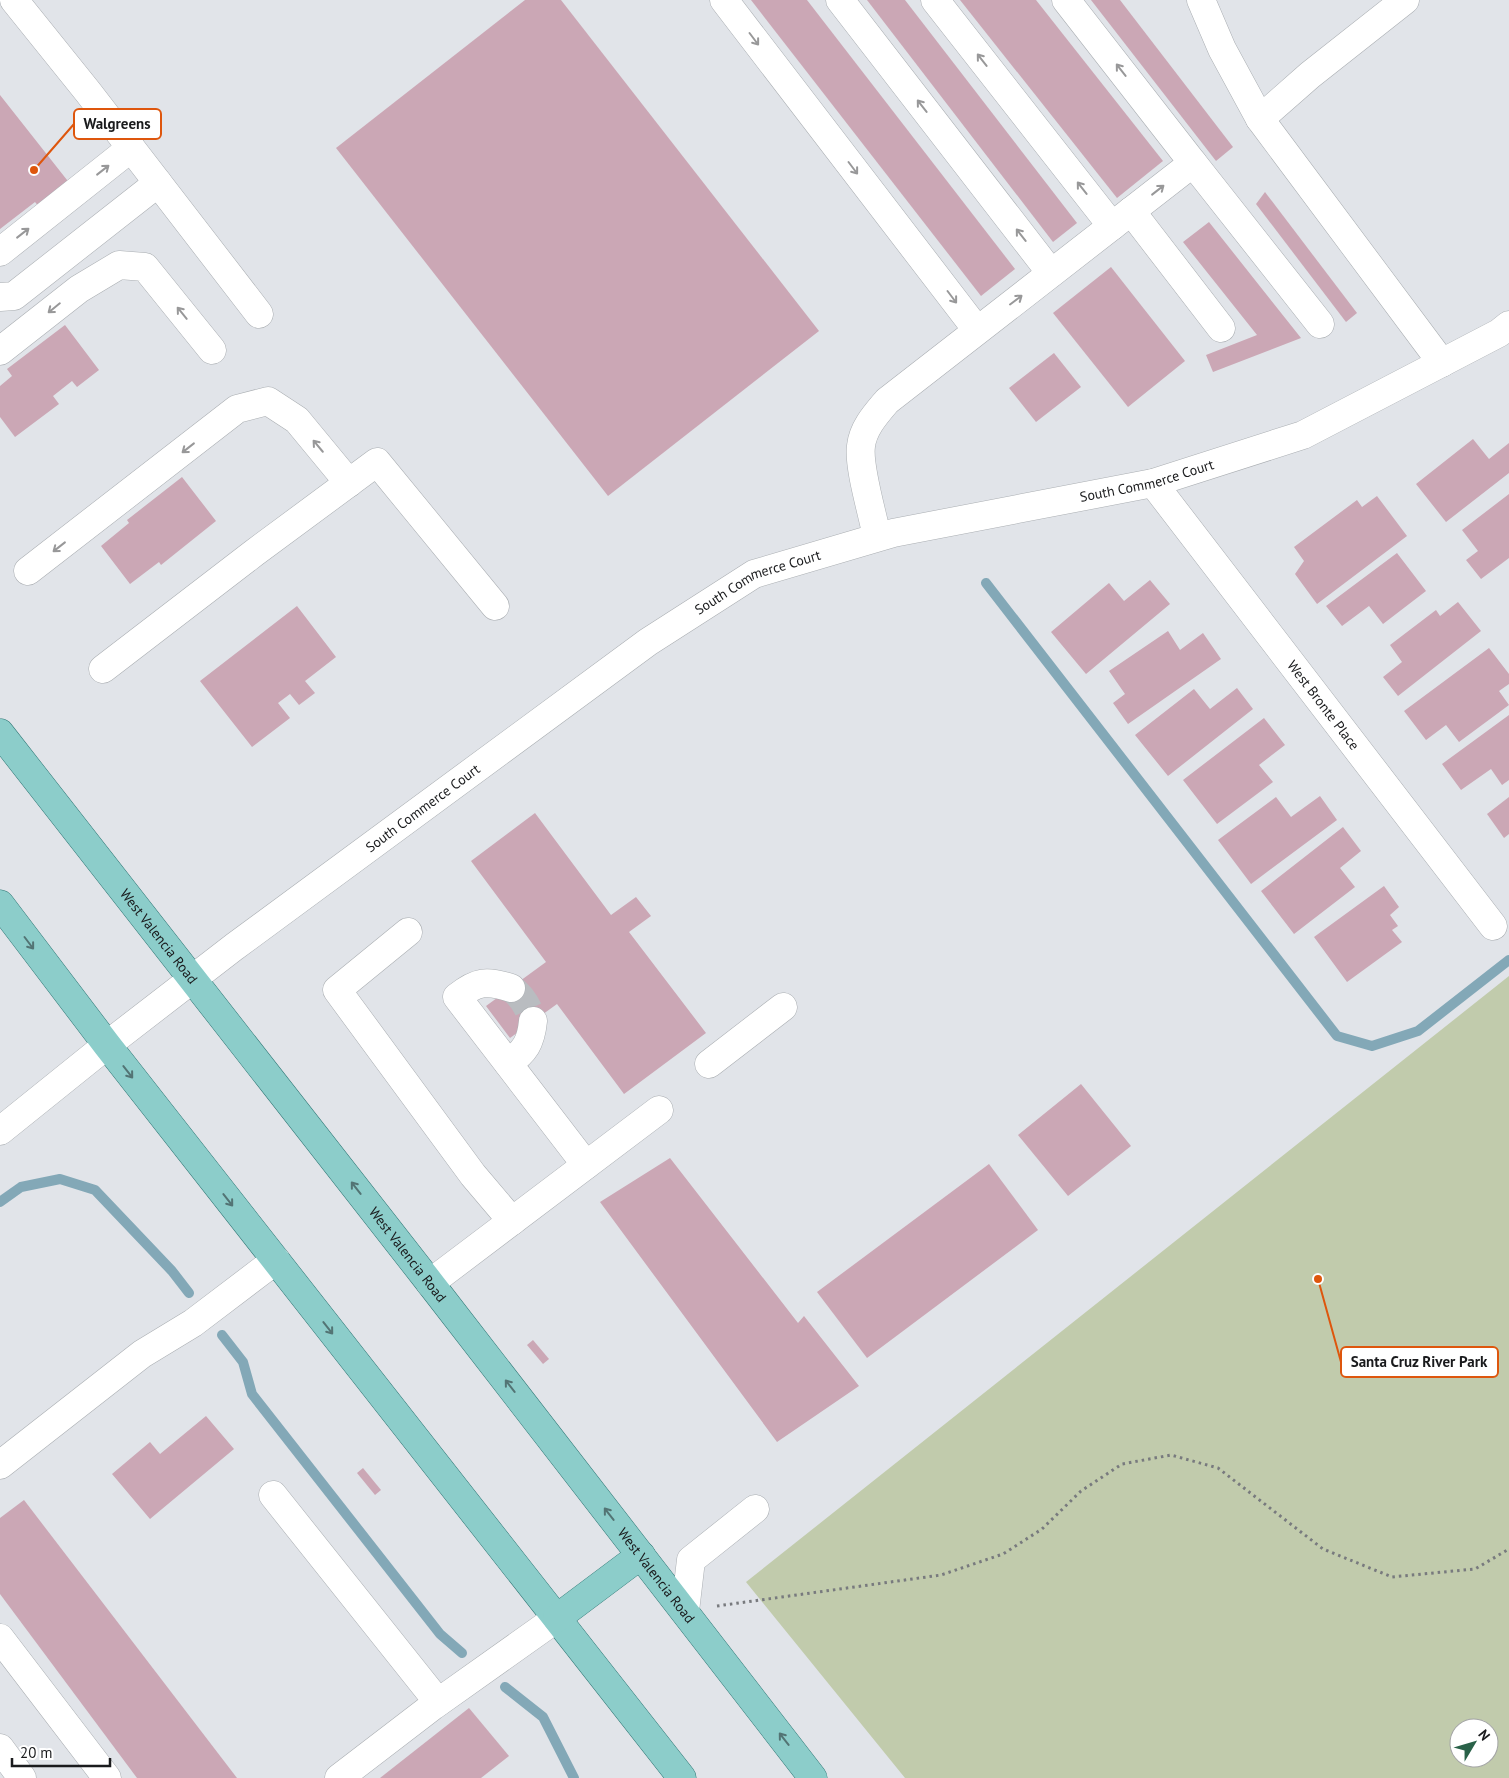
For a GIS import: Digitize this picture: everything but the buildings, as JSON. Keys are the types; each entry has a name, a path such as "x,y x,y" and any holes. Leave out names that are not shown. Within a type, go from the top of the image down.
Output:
{"main road":[{"name":"West Valencia Road","path":"0,733 685,1610 813,1778"},
{"path":"0,904 107,1045 682,1778"},
{"path":"557,1618 641,1555"}],"street":[{"path":"14,0 88,92 260,314"},
{"path":"724,0 977,330"},
{"path":"840,0 1051,273"},
{"path":"935,0 1122,219 1221,328"},
{"path":"1066,0 1320,324"},
{"path":"1201,0 1222,49 1260,118 1442,363"},
{"path":"1260,118 1310,75 1405,0"},
{"path":"0,252 131,148"},
{"path":"877,537 861,464 861,446 871,419 888,401 977,330 1193,163"},
{"path":"0,298 14,296 158,183"},
{"path":"0,351 78,289 119,266 145,267 212,350"},
{"name":"South Commerce Court","path":"0,1131 192,978 648,642 754,574 893,533 1153,484 1303,435 1442,363 1506,335"},
{"path":"28,571 237,409 268,401 297,420 349,483"},
{"path":"103,669 254,553 377,462 495,606"},
{"name":"West Bronte Place","path":"1153,484 1493,926"},
{"path":"408,932 337,990 473,1175 512,1221"},
{"path":"511,988 494,982 480,983 468,988 457,997 586,1165"},
{"path":"709,1064 783,1007"},
{"path":"508,1063 519,1056 528,1044 533,1021"},
{"path":"430,1283 659,1110"},
{"path":"0,1465 142,1354 193,1323 276,1260"},
{"path":"273,1495 438,1702"},
{"path":"685,1610 691,1560 755,1509"},
{"path":"340,1778 438,1702 557,1618"},
{"path":"0,1638 107,1778"},
{"path":"0,1748 22,1778"}],"path":[{"path":"685,1610 942,1575 1002,1554 1042,1529 1081,1491 1122,1464 1171,1456 1218,1468 1323,1549 1392,1577 1475,1569 1509,1549"}],"green space":[{"path":"1509,976 1509,1778 905,1778 746,1582"}],"waterway":[{"path":"986,583 1337,1036 1372,1046 1418,1031 1509,960"},
{"path":"0,1202 21,1187 60,1179 95,1190 172,1271 189,1293"},
{"path":"222,1335 243,1362 252,1394 440,1634 462,1653"},
{"path":"505,1687 543,1717 574,1778"}],"tunnel":[{"path":"511,988 525,1003 533,1021"}],"place":[{"name":"Walgreens","path":"34,170"},
{"name":"Santa Cruz River Park","path":"1318,1279"}]}
